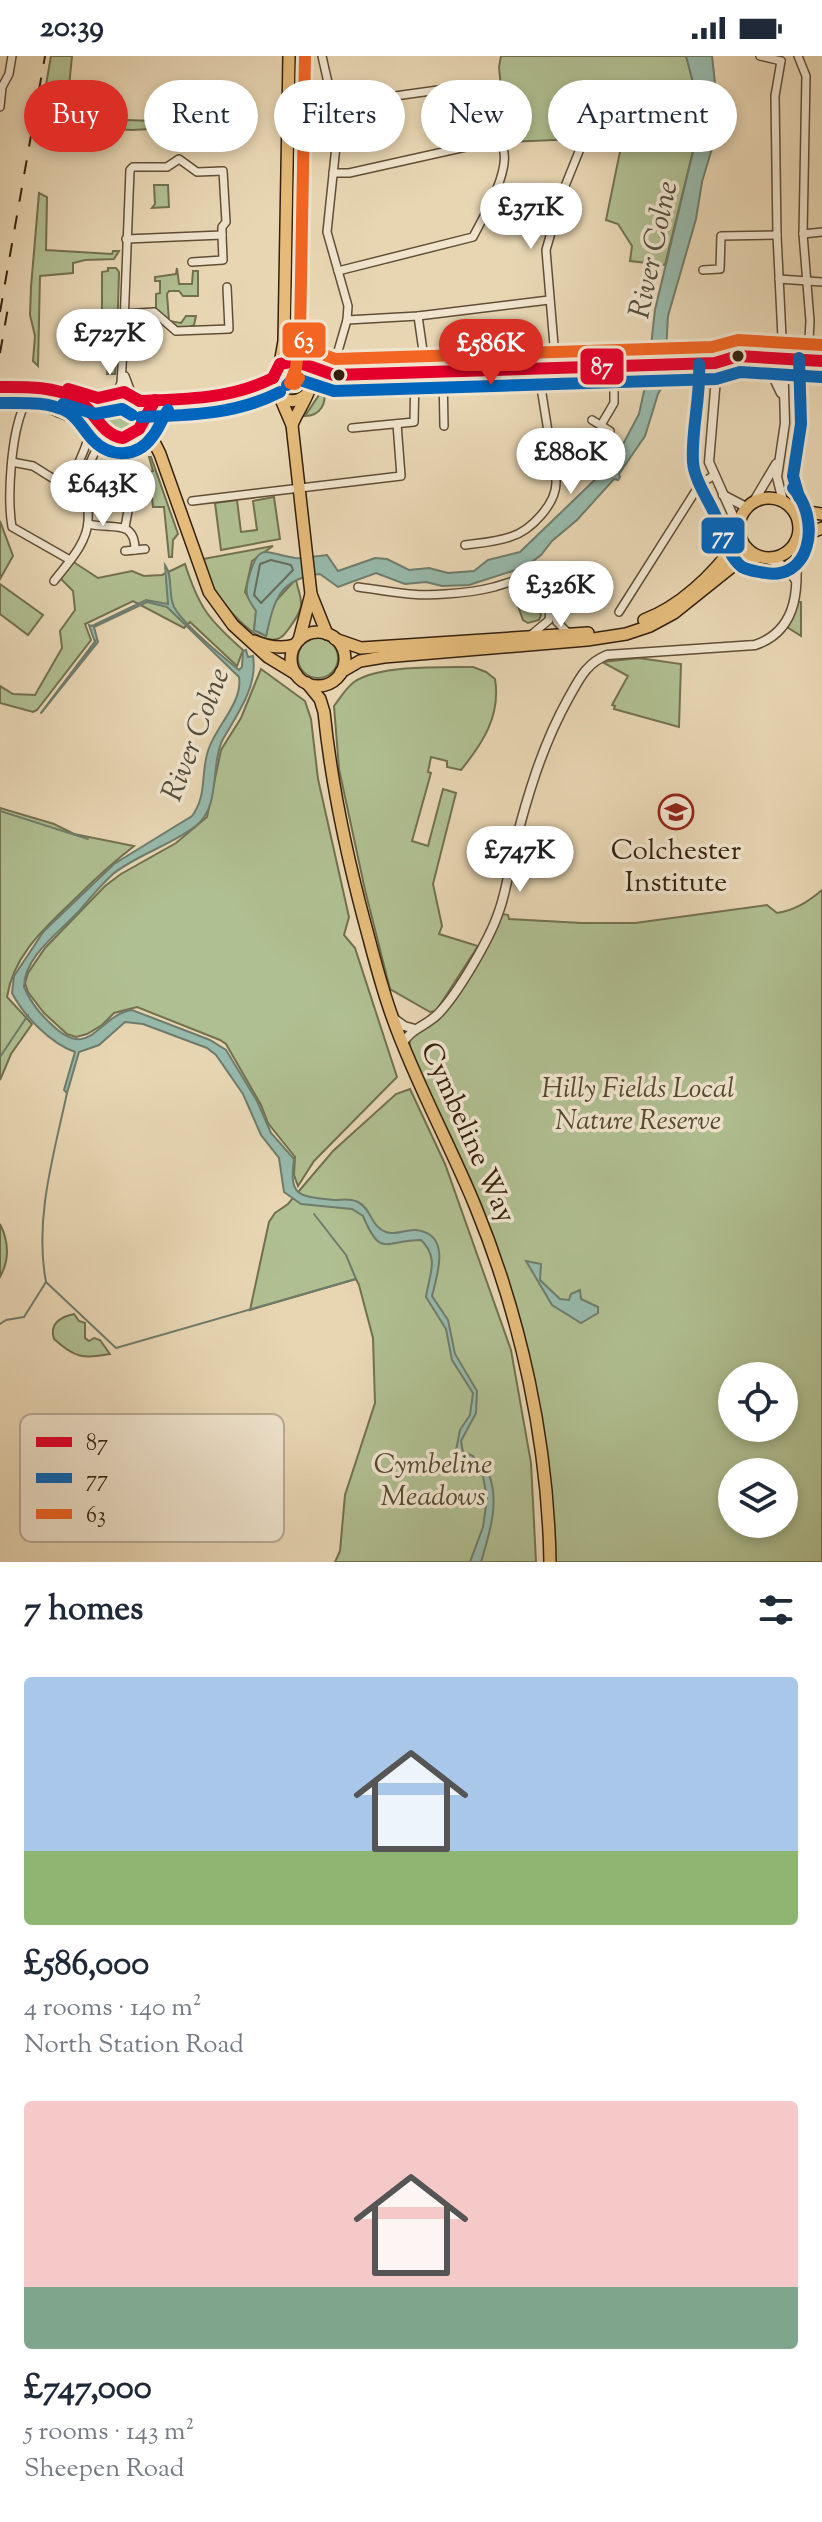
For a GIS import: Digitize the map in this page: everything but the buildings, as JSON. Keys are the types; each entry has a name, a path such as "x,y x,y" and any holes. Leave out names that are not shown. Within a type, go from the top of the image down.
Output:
{"main road":[{"path":"289,56 284,341 280,364 273,378 292,425 311,594 311,613 291,658 296,674"},
{"path":"284,341 312,376 309,391 292,425"},
{"path":"280,364 289,361 304,364"},
{"path":"0,384 41,382 98,398 113,394 136,398 160,454 209,592 233,625 268,657 307,683 320,699 324,712"},
{"path":"0,384 54,391 86,406 115,437 135,433 144,418"},
{"path":"279,395 294,401 309,391"},
{"path":"102,426 100,407 113,394"},
{"path":"135,433 160,454"},
{"path":"250,639 268,647 280,647 312,633 331,636 361,648 625,627 649,618 719,566 739,532 750,504 769,497 783,501 794,510 799,524 797,541"},
{"path":"794,510 822,514"},
{"path":"307,683 323,685 360,661 384,657 626,634 674,613 739,561 782,556 797,541 822,528"},
{"path":"739,532 746,549 762,558"},
{"path":"311,613 344,653 324,712"},
{"path":"311,613 348,643"},
{"path":"280,647 291,639 311,613"},
{"name":"Cymbeline Way","path":"324,712 344,836 391,1016 477,1210 517,1333 544,1480 550,1562"}],"street":[{"path":"0,107 2,87 9,74 12,56"},
{"path":"322,56 327,80"},
{"path":"760,56 785,58 775,96 785,423 777,477 783,501"},
{"path":"798,56 806,76 803,234 810,321 808,359"},
{"path":"333,173 349,173 499,141 505,151 500,180 473,237 338,271"},
{"path":"334,375 347,320 347,298 327,232 335,152"},
{"path":"556,369 546,250 563,191 579,152"},
{"path":"113,394 121,383 128,174 133,167 167,167 179,159 197,172 223,171 226,222 222,227 223,260 192,262"},
{"path":"803,234 822,232"},
{"path":"126,239 222,235"},
{"path":"720,269 721,236 777,235"},
{"path":"703,270 732,269"},
{"path":"779,279 822,282"},
{"path":"124,314 154,312 176,331 229,329 227,287"},
{"path":"347,320 418,316 549,300"},
{"path":"352,428 414,422 419,374 425,365 418,316"},
{"path":"123,350 126,383 136,398 193,401 248,390 273,378"},
{"path":"304,364 334,375 715,363 738,356 822,361"},
{"path":"763,356 784,401"},
{"path":"783,374 787,365 795,359"},
{"path":"715,363 708,456 713,476 739,532"},
{"path":"601,425 614,403 614,367"},
{"path":"465,545 516,534 552,501 556,481 538,369"},
{"path":"443,373 444,426"},
{"path":"309,391 334,375"},
{"path":"248,390 279,395"},
{"path":"144,418 155,400"},
{"path":"70,560 12,527 12,462 22,409 28,405 43,407 83,424 88,431 73,481"},
{"path":"532,408 542,406"},
{"path":"592,420 610,431"},
{"path":"192,501 401,476 397,424"},
{"path":"54,581 80,547 88,524 86,481 102,426"},
{"path":"98,447 115,437"},
{"path":"722,494 750,504 767,484 781,453"},
{"path":"12,462 33,466 57,481 86,481"},
{"path":"619,612 700,484 713,476"},
{"path":"121,480 126,481 128,511 125,527"},
{"path":"88,524 106,528 125,527 134,535 140,549 125,551"},
{"path":"402,1044 415,1029 438,1015 488,937 499,913 526,803 542,757 554,724 585,668 607,655 759,644 773,637 791,617 797,541"},
{"path":"762,558 780,562 790,570 796,582"},
{"path":"358,587 421,595 492,588 540,579 557,622 568,633"},
{"path":"530,636 549,620 549,602"},
{"path":"391,1016 404,1026 415,1029"}],"green space":[{"path":"51,56 72,56 70,80 47,80"},
{"path":"501,56 686,56 693,80 548,80 548,140 532,141 532,80 500,80"},
{"path":"128,120 144,121 144,129 128,130"},
{"path":"292,152 300,152 300,333 293,333"},
{"path":"620,152 693,152 665,265 630,261 632,246 618,224 606,220"},
{"path":"154,185 168,185 169,207 152,208 155,204"},
{"path":"39,193 47,197 46,250 112,254 119,251 114,259 73,263 73,273 40,276 38,366 33,361 35,336 30,315"},
{"path":"108,268 116,268 119,272 117,338 102,339 102,272 108,271"},
{"path":"177,268 179,284 192,284 193,271 198,271 198,296 183,296 179,291 169,291 167,294 169,321 181,323 186,316 196,316 194,325 188,328 176,328 156,310 160,281 155,281 155,277 176,274"},
{"path":"102,347 117,347 115,374 107,374 108,360 102,359"},
{"path":"293,365 304,369 308,380 304,391 293,395 282,391 278,380 282,369"},
{"path":"323,389 322,408 315,414 305,416"},
{"path":"121,398 132,403 137,414 132,425 121,430 110,425 105,414 110,403"},
{"path":"149,457 178,534 173,540 172,557 169,557 164,507 153,507 149,472 153,471"},
{"path":"274,497 280,539 221,550 215,503 237,500 241,532 257,530 253,501"},
{"path":"0,521 13,556 0,579"},
{"path":"273,546 252,561 245,592 256,611 254,630 266,636 273,604 296,579 301,606 287,631 278,639 268,639 245,626 224,603 211,583 203,559"},
{"path":"72,561 98,578 132,571 144,576 162,575 185,564 206,612 243,650 237,666 190,622 184,628 133,601 85,624 91,640 37,710 33,712 0,703 0,686 13,694 35,695 62,648 60,631 75,610 73,591 60,578"},
{"path":"0,584 43,615 28,635 0,614"},
{"path":"536,601 541,615 539,620 528,623 523,620 518,606"},
{"path":"798,602 801,602 801,636 787,627"},
{"path":"318,638 332,644 338,658 332,672 318,678 304,672 298,658 304,644"},
{"path":"639,658 681,664 679,727 614,709 612,705 628,676 602,662"},
{"path":"473,667 495,679 493,716 483,739 461,770 447,767 447,761 431,757 428,772 431,773 412,841 428,846 443,789 456,793 433,884 442,926 439,934 478,946 436,1011 430,1012 390,989 339,769 334,706 354,682 379,672"},
{"path":"261,669 305,701 311,719 318,779 349,917 344,935 355,948 397,1077 314,1161 298,1186 294,1175 295,1157 268,1123 226,1044 137,1007 114,1013 102,1025 76,1037 67,1034 44,1013 25,983 45,948 105,886 176,843 207,817 221,750 241,718"},
{"path":"0,808 54,824 74,834 134,846 46,927 17,966 7,997 32,1024 11,1054 0,1080"},
{"name":"Hilly Fields Local Nature Reserve","path":"822,890 822,1562 554,1562 519,1330 409,1051 410,1038 438,1020 449,1006 503,914 508,915 509,919 635,923 767,905 777,913 806,902"},
{"name":"Cymbeline Meadows","path":"410,1089 445,1164 511,1350 531,1463 536,1562 335,1562 340,1551 345,1495 375,1403 373,1338 359,1285 356,1279 250,1310 269,1222 275,1213 288,1204 333,1151 396,1094"},
{"path":"0,1224 7,1250 0,1277"},
{"path":"74,1314 85,1323 85,1338 89,1341 94,1338 100,1340 110,1354 80,1356 54,1339 54,1325"}],"water":[{"path":"686,56 712,56 715,80 692,80"},
{"path":"693,152 711,152 696,219 668,316 666,351 669,373 658,394 645,436 618,480 614,479 577,520 525,567 469,585 405,584 376,573 338,587 320,574 306,576 295,580 281,593 266,636 254,630 256,611 247,587 256,558 265,552 299,558 327,555 338,571 375,558 387,559 409,570 429,568 448,573 474,571 488,560 520,552 605,470 616,449 621,448 639,414 648,373 655,310"},
{"path":"165,565 172,602 186,622 239,670 243,651 246,650 248,657 253,656 250,689 219,749 212,796 204,817 187,832 113,874 37,955 30,965 24,987 46,1019 75,1039 93,1034 110,1020 132,1010 210,1040 226,1050 257,1101 271,1133 294,1159 293,1181 299,1192 312,1197 355,1201 363,1205 377,1226 386,1232 416,1230 434,1239 439,1257 432,1296 448,1320 455,1354 477,1391 476,1413 461,1441 463,1452 473,1456 485,1469 494,1496 481,1562 470,1562 483,1527 487,1499 483,1476 456,1450 460,1430 470,1415 473,1393 452,1360 446,1329 426,1297 432,1267 427,1247 421,1240 385,1244 375,1238 363,1216 352,1209 301,1204 284,1192 279,1158 261,1135 243,1094 216,1055 207,1048 143,1024 125,1022 99,1045 79,1052 67,1093 64,1090 75,1052 39,1028 12,993 14,976 44,931 114,864 192,816 200,800 209,748 237,695 239,677 167,607 147,602 94,627 98,642 41,713 95,642 89,625 146,600 168,604"},
{"path":"526,1261 541,1264 540,1280 560,1299 569,1300 571,1294 580,1290 581,1299 598,1307 598,1313 581,1323 552,1305"}],"waterway":[{"path":"41,713 96,640"},
{"path":"0,811 88,839"},
{"path":"0,1057 28,1015"},
{"path":"0,1324 24,1317 46,1282 42,1234 44,1211 67,1093"},
{"path":"46,1282 116,1348 356,1279 346,1255 314,1214"}],"railway":[{"path":"0,312 45,56"},
{"path":"0,353 9,302"}],"transit line":[{"name":"63","path":"305,56 300,335 312,350 335,359 712,347 738,340 822,345"},
{"name":"63","path":"299,378 295,384 290,383 296,368 300,333"},
{"name":"87","path":"273,378 280,364 295,361 334,375 715,363 738,356 822,361"},
{"name":"77","path":"799,358 801,424 793,476 799,497"},
{"name":"77","path":"699,364 694,469 729,551 742,567 777,573 791,569 800,560 809,532 802,501 793,488"},
{"name":"77","path":"287,385 294,378 334,391 716,379 740,372 821,377"},
{"name":"87","path":"140,401 225,394 273,378"},
{"name":"87","path":"0,387 39,388 66,394 82,402 108,432 123,438 139,429 155,400"},
{"name":"87","path":"68,389 98,398 124,392 140,401"},
{"name":"77","path":"141,417 229,409 280,392"},
{"name":"77","path":"0,403 35,403 60,408 75,418 100,446 123,453 146,444 168,410"},
{"name":"77","path":"63,404 95,414 122,409 132,415"}],"place":[{"name":"Colchester Institute","path":"676,812"}],"water label":[{"name":"River Colne","path":"655,250"},
{"name":"River Colne","path":"197,735"}]}
